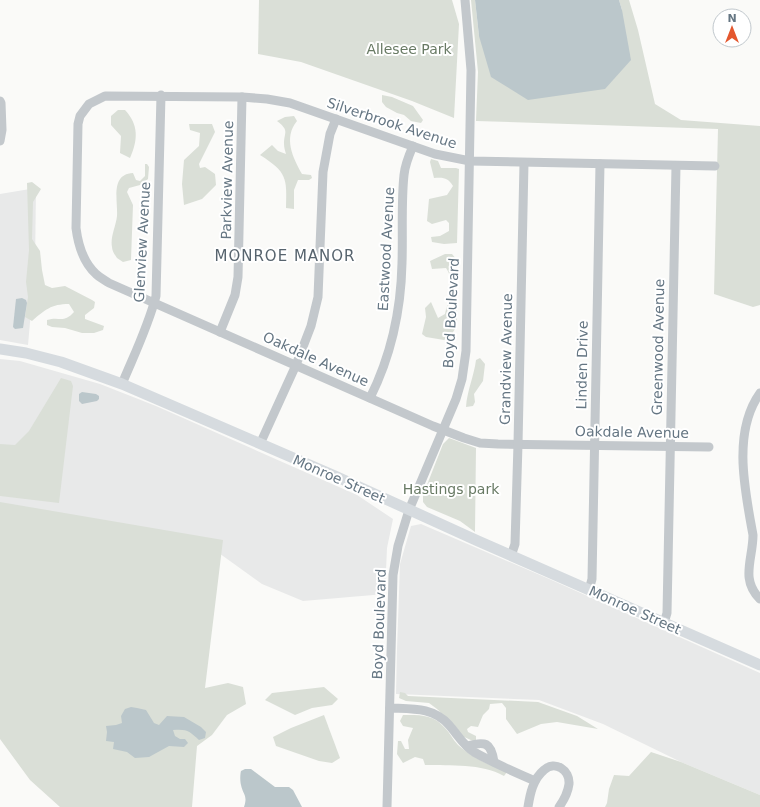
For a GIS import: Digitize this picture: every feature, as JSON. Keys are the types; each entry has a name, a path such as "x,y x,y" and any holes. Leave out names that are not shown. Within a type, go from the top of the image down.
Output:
{"main road":[{"name":"Monroe Street","path":"0,349 26,353 61,362 122,384 335,476 511,556 760,665"}],"street":[{"name":"Boyd Boulevard","path":"388,807 393,575 398,546 409,510 458,393 462,379 466,351 471,70 465,0"},
{"name":"Silverbrook Avenue","path":"89,104 98,98 105,96 242,97 279,100 435,154 470,161 715,166"},
{"name":"Glenview Avenue","path":"122,384 146,327 154,303 157,287 161,96"},
{"name":"Parkview Avenue","path":"220,332 235,295 238,277 242,97"},
{"path":"0,101 2,130 0,142"},
{"name":"Oakdale Avenue","path":"89,104 80,116 78,124 76,228 86,261 96,274 109,284 443,430 480,443 709,447"},
{"path":"260,444 296,365 311,326 318,297 322,172 330,134 336,119"},
{"name":"Eastwood Avenue","path":"370,398 393,336 397,316 402,270 404,175 413,146"},
{"name":"Grandview Avenue","path":"511,556 515,544 524,163"},
{"name":"Linden Drive","path":"589,590 592,579 600,164"},
{"name":"Greenwood Avenue","path":"664,623 667,613 676,166"},
{"path":"760,393 749,416 744,438 743,477 753,535 748,575 753,590 760,599"},
{"path":"390,708 420,710 439,715 450,726 459,739 473,752 535,781"},
{"path":"528,807 529,798 535,781 542,771 547,768 558,767 564,770 567,774 569,784 566,794 559,807"}],"shaded area":[{"path":"475,0 619,0 631,60 605,89 528,100 491,77 479,36"},
{"path":"36,188 35,266 28,345 0,340 0,194"},
{"path":"22,298 26,300 27,303 23,328 15,329 13,327 16,299"},
{"path":"0,359 20,361 100,384 156,406 357,495 393,519 387,548 385,594 303,601 262,584 205,543 0,507"},
{"path":"82,392 96,394 99,396 99,399 97,401 82,404 79,401 79,394"},
{"path":"421,524 547,578 760,673 760,795 681,762 603,724 539,700 396,694 400,564 411,526"},
{"path":"131,707 146,710 154,723 159,725 167,716 184,717 201,727 206,732 205,738 199,740 188,731 173,730 175,736 180,739 185,739 188,743 184,747 169,746 149,757 135,758 127,752 113,749 114,742 106,741 106,726 122,723 121,716 125,709"},
{"path":"251,769 275,787 289,787 293,790 302,807 244,807 245,797 240,776 241,771"}],"green space":[{"name":"Allesee Park","path":"259,0 452,0 459,24 454,118 412,101 301,62 258,54"},
{"path":"471,0 475,0 479,36 622,10 619,0 629,0 638,30 655,104 681,120 760,126 760,305 753,307 714,294 718,129 476,121 478,72"},
{"path":"382,95 392,97 413,106 423,120 421,123 411,121 404,115 386,107 382,102"},
{"path":"118,110 125,110 133,121 135,127 136,139 130,158 120,153 121,136 111,125 111,116"},
{"path":"294,116 297,121 293,128 290,141 293,155 302,174 311,175 312,178 309,180 298,180 294,190 294,209 286,208 286,189 284,177 276,166 260,155 272,145 278,151 286,154 284,145 285,130 284,127 277,121 285,117"},
{"path":"189,124 212,124 215,132 199,164 200,168 205,167 215,174 216,185 202,199 184,205 182,184 184,160 199,146 200,133 190,130"},
{"path":"431,159 438,161 441,168 459,169 457,243 444,244 432,242 431,237 440,236 449,231 449,223 446,220 432,224 427,221 429,199 447,195 453,186 445,179 434,178 430,162"},
{"path":"145,164 149,167 148,179 140,185 129,188 127,192 133,205 131,260 123,262 117,258 112,250 112,235 117,216 116,196 118,183 121,178 133,173 136,180 140,181 145,176"},
{"path":"32,182 41,189 33,202 32,239 40,251 45,285 52,288 65,286 95,302 94,308 85,315 85,319 104,326 103,330 94,333 82,333 47,325 47,320 64,319 70,316 74,312 69,304 53,306 32,321 25,317 28,297 26,282 29,250 27,183"},
{"path":"445,254 452,254 457,260 457,325 452,334 444,340 426,337 422,334 426,317 425,308 431,302 438,318 445,314 451,291 451,280 446,268 432,269 430,261"},
{"path":"480,358 485,364 483,381 474,394 475,402 473,406 466,407 476,360"},
{"path":"61,378 71,381 73,386 59,503 0,496 0,444 15,445 29,431"},
{"name":"Hastings park","path":"449,438 476,448 475,532 460,521 427,507 423,502 423,495 443,444"},
{"path":"0,502 223,540 205,688 228,683 243,687 246,704 227,715 212,735 197,746 192,807 60,807 30,780 0,739"},
{"path":"324,687 338,699 332,705 312,708 295,715 265,700 272,693"},
{"path":"400,692 405,693 408,696 538,702 577,716 598,729 557,722 541,724 517,734 506,719 506,708 502,703 490,704 489,709 483,715 478,727 471,726 467,729 468,732 476,736 476,740 473,741 462,736 457,728 429,703 406,701 399,698"},
{"path":"324,715 340,758 332,763 319,761 276,746 273,737"},
{"path":"403,715 421,715 436,720 464,750 481,761 507,772 504,776 476,767 425,765 423,759 415,757 403,763 397,754 398,741 401,741 405,749 409,749 408,740 413,728 403,726 400,721"},
{"path":"651,752 681,762 760,795 760,807 605,807 614,775 629,776"}],"district":[{"name":"MONROE MANOR","path":"285,256"}]}
